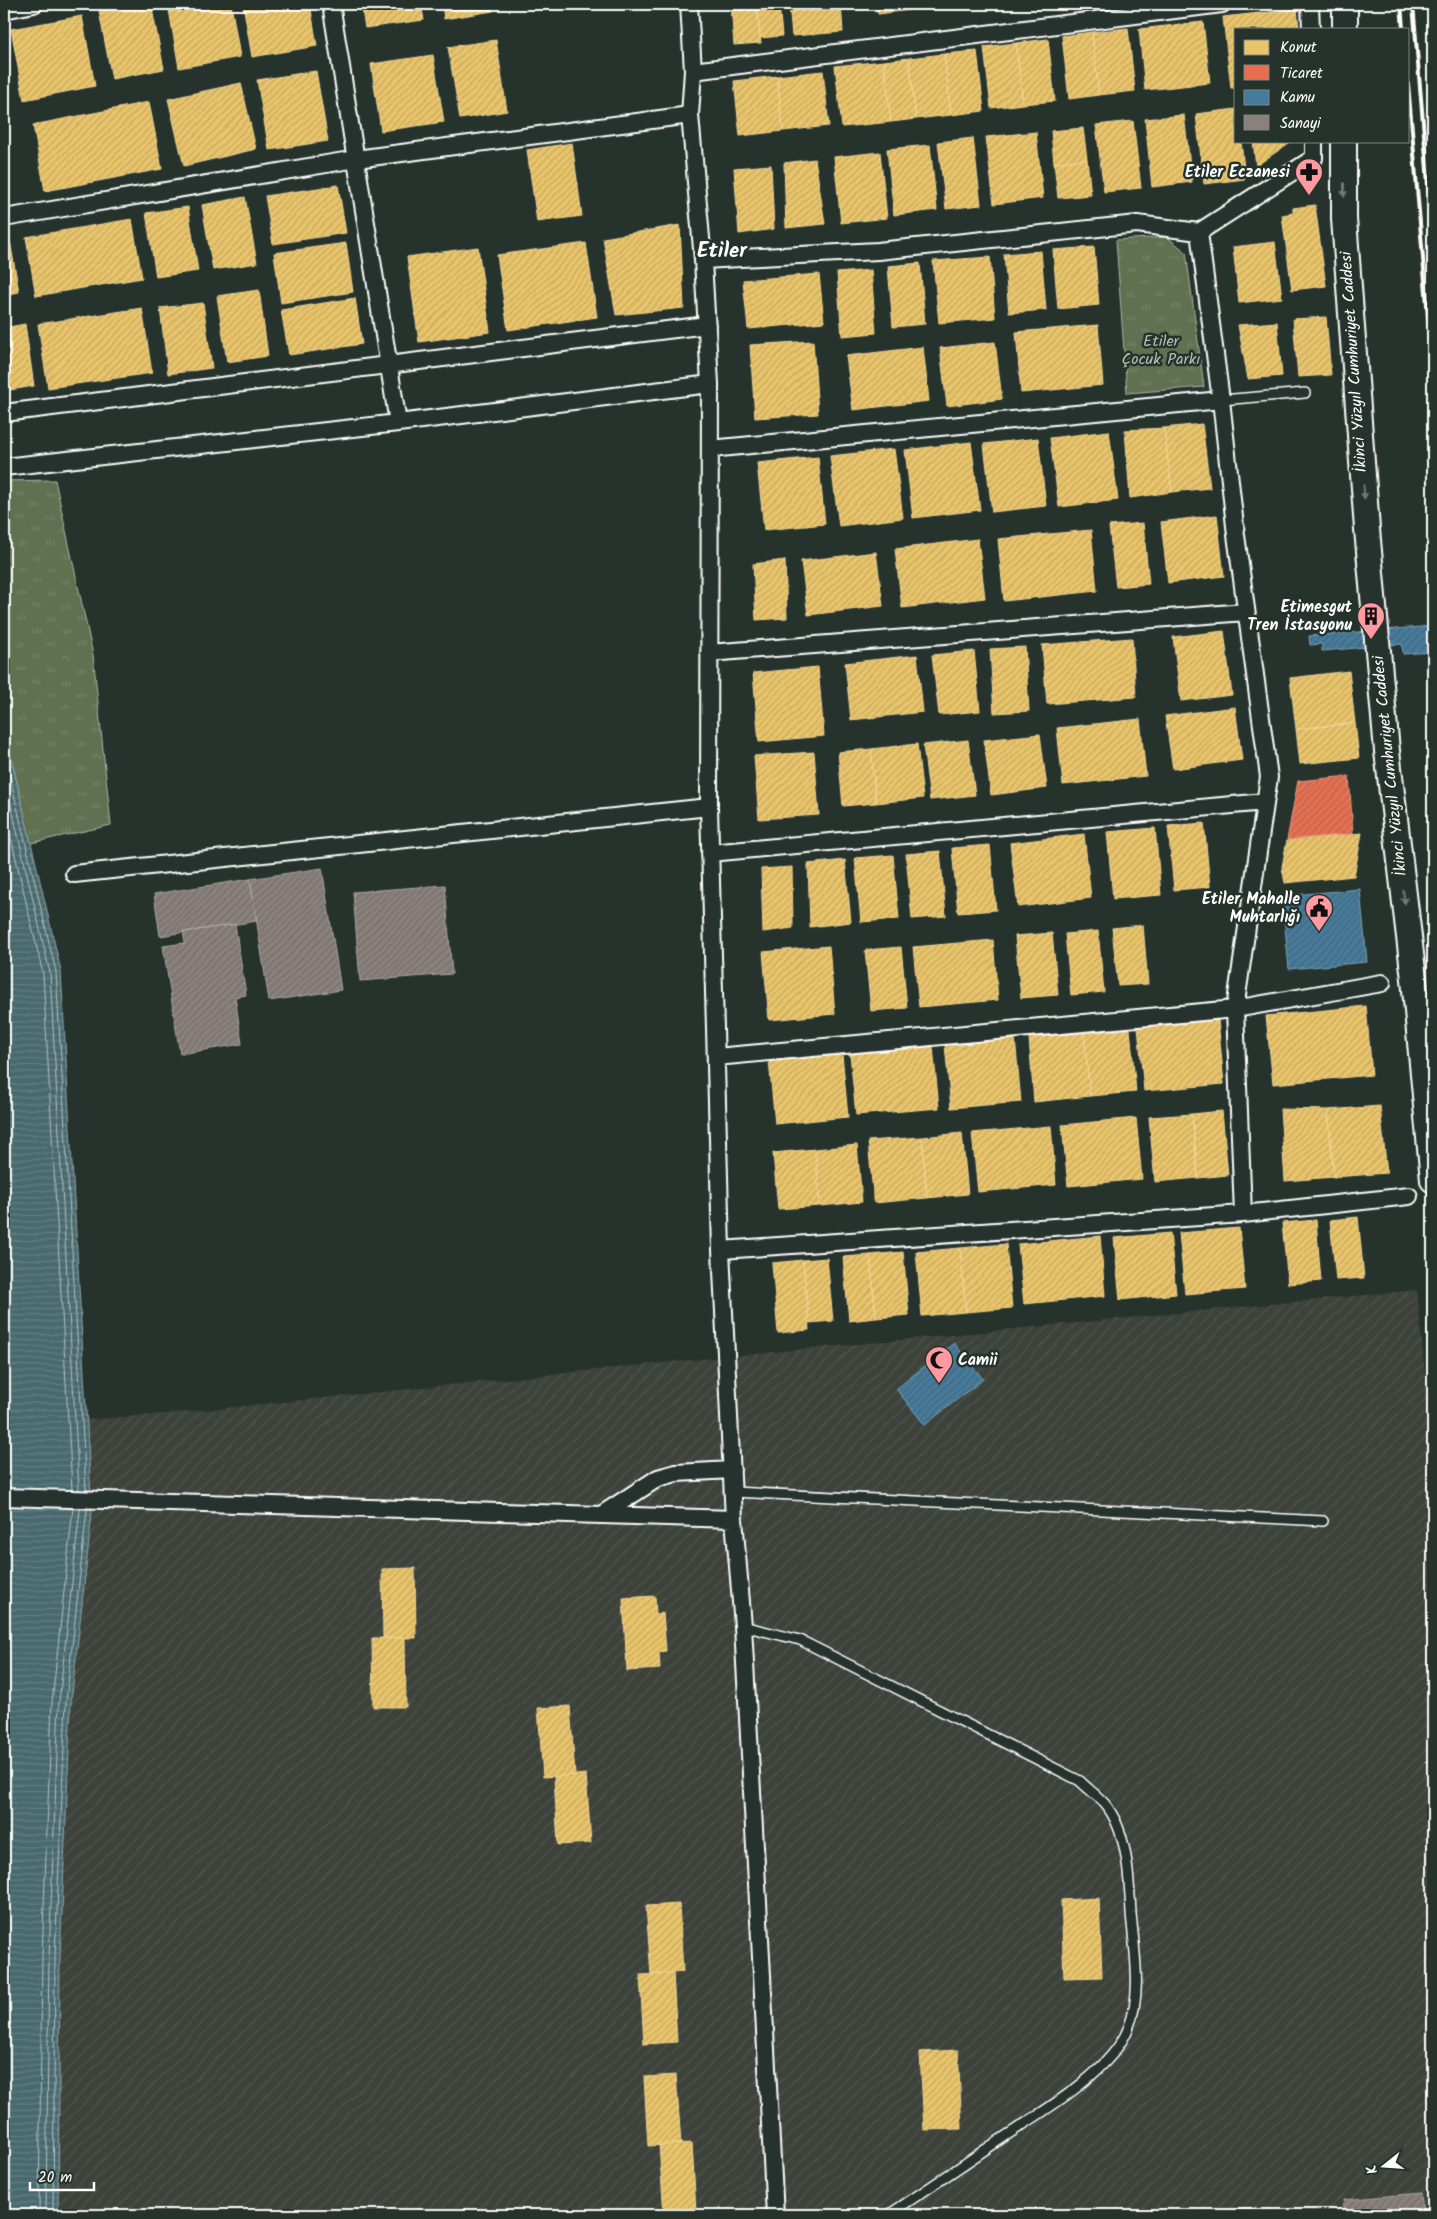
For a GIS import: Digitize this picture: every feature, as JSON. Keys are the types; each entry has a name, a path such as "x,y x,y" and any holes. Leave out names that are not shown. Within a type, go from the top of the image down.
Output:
{"main road":[{"path":"1345,4 1345,28"},
{"name":"İkinci Yüzyıl Cumhuriyet Caddesi","path":"1344,142 1344,219 1369,558 1387,752 1414,979 1433,1180"}],"street":[{"path":"4,10 34,4"},
{"path":"331,4 398,423"},
{"path":"690,4 693,71 690,115 703,260 710,384 708,807 721,1250 734,1519 743,1626 775,2215"},
{"path":"693,71 1222,4"},
{"path":"1310,4 1311,28"},
{"path":"4,218 356,158 690,115"},
{"path":"703,260 878,251 1137,224 1199,232 1314,158 1314,142"},
{"path":"1199,232 1246,612 1269,777 1235,1009 1243,1214"},
{"path":"4,413 707,325"},
{"path":"4,467 398,423 710,384"},
{"path":"710,449 1221,400"},
{"path":"709,653 1246,612"},
{"path":"710,853 1265,802"},
{"path":"74,874 708,807"},
{"path":"716,1057 1235,1009 1382,983"},
{"path":"721,1250 1243,1214 1409,1196"},
{"path":"601,1515 658,1478 676,1473 732,1470"},
{"path":"4,1498 734,1519"}],"lane":[{"path":"1221,400 1305,393"},
{"path":"733,1492 1323,1521"},
{"path":"743,1626 800,1640 1080,1781 1105,1804 1113,1817 1117,1824 1125,1855 1130,1889 1137,2000 1128,2030 1114,2052 1099,2068 1069,2093 888,2215"}],"shaded area":[{"path":"1417,1290 1433,1456 1433,2215 4,2215 4,1426 177,1413 692,1360"}],"green space":[{"name":"Etiler Çocuk Parkı","path":"1167,237 1186,252 1204,387 1127,393 1116,240"},
{"path":"55,480 93,655 111,825 31,843 11,757 4,737 4,481"}],"water":[{"path":"4,737 11,757 61,971 92,1514 71,1702 60,1957 58,2215 4,2215"}],"building: Konut":[{"path":"133,4 151,4 164,69 112,79 99,11"},
{"path":"168,4 231,4 240,57 179,68"},
{"path":"243,4 310,4 317,46 252,57"},
{"path":"361,4 421,4 424,20 365,28"},
{"path":"442,4 492,4 493,11 444,19"},
{"path":"731,4 757,4 761,43 734,45"},
{"path":"757,4 779,4 782,36 760,38"},
{"path":"789,4 841,4 843,32 792,36"},
{"path":"876,4 959,4 878,14"},
{"path":"984,4 1011,4 985,7"},
{"path":"1297,9 1299,28 1234,28 1234,88 1231,88 1223,17"},
{"path":"82,16 95,86 24,100 11,29"},
{"path":"1203,22 1210,83 1145,90 1139,29"},
{"path":"1128,28 1135,91 1099,95 1092,32"},
{"path":"1092,32 1099,95 1069,99 1062,36"},
{"path":"1048,39 1055,101 1023,104 1016,43"},
{"path":"496,40 507,111 460,119 448,47"},
{"path":"1016,43 1023,104 991,108 984,47"},
{"path":"977,51 984,111 951,115 944,54"},
{"path":"944,54 951,115 916,119 909,58"},
{"path":"433,55 444,122 381,131 371,64"},
{"path":"909,58 916,119 891,122 884,61"},
{"path":"884,61 891,122 842,127 835,66"},
{"path":"4,66 10,103 4,104"},
{"path":"316,71 328,141 269,150 257,80"},
{"path":"823,71 829,126 783,131 777,76"},
{"path":"777,76 783,131 740,136 734,81"},
{"path":"241,83 256,149 184,166 168,99"},
{"path":"149,102 162,169 45,191 33,125"},
{"path":"1234,109 1234,142 1241,142 1245,179 1204,184 1196,114"},
{"path":"1184,115 1192,182 1152,187 1145,119"},
{"path":"1133,121 1141,188 1104,192 1096,125"},
{"path":"1083,128 1087,159 1054,163 1051,131"},
{"path":"1036,132 1043,198 994,204 986,137"},
{"path":"973,138 981,205 946,209 938,142"},
{"path":"1253,142 1291,142 1256,166"},
{"path":"572,143 582,216 537,222 527,150"},
{"path":"930,145 937,210 894,215 887,149"},
{"path":"880,152 887,218 841,223 834,157"},
{"path":"815,159 825,224 786,228 784,163"},
{"path":"1087,159 1091,195 1058,198 1054,163"},
{"path":"771,165 774,229 739,234 734,168"},
{"path":"338,185 346,233 273,244 265,196"},
{"path":"245,197 257,263 213,270 202,205"},
{"path":"1315,205 1326,286 1292,290 1282,215 1293,213 1293,208"},
{"path":"188,207 198,271 156,277 146,213"},
{"path":"132,219 142,278 36,296 26,237"},
{"path":"680,225 684,308 616,315 603,238"},
{"path":"9,235 19,292 4,295 4,236"},
{"path":"1275,242 1282,298 1239,303 1233,247"},
{"path":"346,243 353,292 281,303 274,253"},
{"path":"586,243 597,317 508,330 497,255"},
{"path":"478,247 490,332 419,342 407,257"},
{"path":"1094,247 1099,305 1058,309 1053,250"},
{"path":"1041,251 1046,310 1009,313 1004,254"},
{"path":"990,257 995,318 939,323 933,261"},
{"path":"920,263 925,324 893,327 888,266"},
{"path":"871,270 876,333 842,336 837,273"},
{"path":"819,274 824,322 748,329 743,280"},
{"path":"259,290 268,356 227,362 217,296"},
{"path":"355,298 362,344 289,355 281,310"},
{"path":"203,303 212,368 168,374 160,308"},
{"path":"142,308 152,373 48,388 38,324"},
{"path":"1326,317 1331,375 1298,377 1293,319"},
{"path":"1277,322 1282,376 1248,379 1238,325"},
{"path":"25,324 34,386 4,391 4,328"},
{"path":"1098,325 1103,385 1021,393 1016,332"},
{"path":"813,341 818,414 755,418 750,345"},
{"path":"995,342 1002,399 947,406 940,348"},
{"path":"923,347 929,401 853,410 846,356"},
{"path":"1202,424 1210,488 1172,492 1164,428"},
{"path":"1164,428 1172,492 1130,498 1125,430"},
{"path":"1109,431 1118,500 1059,507 1050,438"},
{"path":"1038,438 1046,506 992,512 984,444"},
{"path":"971,442 980,510 913,518 905,450"},
{"path":"894,449 903,518 839,526 830,456"},
{"path":"818,457 825,524 764,530 757,463"},
{"path":"1217,515 1224,576 1168,583 1161,522"},
{"path":"1143,523 1149,584 1116,587 1109,526"},
{"path":"1091,530 1097,591 1004,601 998,539"},
{"path":"978,539 985,598 902,608 895,549"},
{"path":"876,552 883,606 808,615 801,561"},
{"path":"785,560 787,618 756,620 753,564"},
{"path":"1224,631 1232,695 1181,701 1173,637"},
{"path":"1132,638 1136,697 1047,704 1042,645"},
{"path":"1025,647 1029,711 994,713 990,649"},
{"path":"974,651 980,711 939,715 932,655"},
{"path":"917,655 923,712 851,720 845,663"},
{"path":"818,667 824,736 759,742 753,673"},
{"path":"1349,671 1355,723 1296,729 1290,678"},
{"path":"1235,707 1242,760 1173,769 1165,716"},
{"path":"1140,719 1146,776 1063,785 1057,728"},
{"path":"1355,723 1359,758 1300,764 1296,729"},
{"path":"1040,734 1047,788 991,795 984,740"},
{"path":"968,740 975,795 930,800 923,745"},
{"path":"917,744 923,798 876,803 871,749"},
{"path":"871,749 876,803 843,806 838,752"},
{"path":"814,752 819,815 759,819 754,756"},
{"path":"1204,823 1210,887 1174,890 1168,826"},
{"path":"1155,828 1161,895 1113,899 1107,832"},
{"path":"1362,833 1354,876 1285,883 1282,867 1287,840"},
{"path":"1084,834 1091,898 1018,907 1010,843"},
{"path":"990,845 996,910 958,913 952,848"},
{"path":"940,851 946,916 912,919 906,854"},
{"path":"893,855 899,919 861,922 855,858"},
{"path":"845,860 851,922 810,927 808,864"},
{"path":"792,867 793,928 763,932 761,869"},
{"path":"1143,925 1148,984 1118,986 1112,928"},
{"path":"1098,931 1104,992 1071,995 1065,934"},
{"path":"1052,933 1058,995 1021,998 1015,936"},
{"path":"993,940 998,1000 919,1007 913,947"},
{"path":"829,946 835,1014 769,1020 763,952"},
{"path":"901,947 907,1008 871,1011 865,950"},
{"path":"1366,1006 1372,1075 1273,1084 1266,1016"},
{"path":"1218,1020 1224,1084 1144,1091 1138,1027"},
{"path":"1130,1029 1136,1092 1090,1096 1084,1033"},
{"path":"1084,1033 1090,1096 1034,1102 1029,1038"},
{"path":"1015,1038 1021,1102 951,1108 945,1045"},
{"path":"933,1047 939,1108 856,1115 850,1054"},
{"path":"842,1054 848,1117 775,1124 769,1061"},
{"path":"1380,1106 1387,1173 1334,1177 1328,1110"},
{"path":"1280,1109 1328,1110 1334,1177 1285,1181"},
{"path":"1222,1111 1228,1175 1198,1178 1192,1114"},
{"path":"1192,1114 1198,1178 1155,1182 1149,1117"},
{"path":"1136,1118 1142,1179 1068,1186 1062,1125"},
{"path":"1051,1126 1056,1185 978,1192 972,1133"},
{"path":"962,1133 968,1194 927,1198 922,1137"},
{"path":"922,1137 927,1198 874,1203 868,1141"},
{"path":"857,1145 862,1202 820,1206 815,1149"},
{"path":"815,1149 820,1206 778,1209 773,1153"},
{"path":"1358,1217 1364,1278 1336,1280 1330,1220"},
{"path":"1316,1220 1321,1281 1288,1284 1282,1223"},
{"path":"1239,1228 1245,1289 1185,1294 1179,1233"},
{"path":"1170,1233 1176,1294 1120,1300 1114,1238"},
{"path":"1100,1236 1105,1296 1024,1304 1018,1244"},
{"path":"1006,1244 1012,1308 966,1312 960,1248"},
{"path":"960,1248 966,1312 922,1316 916,1252"},
{"path":"903,1252 909,1315 876,1318 870,1255"},
{"path":"870,1255 876,1318 849,1321 843,1257"},
{"path":"827,1258 833,1321 809,1323 803,1260"},
{"path":"803,1260 809,1330 778,1333 772,1263"},
{"path":"415,1568 416,1638 383,1638 382,1569"},
{"path":"655,1596 656,1614 663,1613 666,1651 659,1652 660,1669 627,1671 623,1598"},
{"path":"372,1638 405,1638 406,1707 373,1707"},
{"path":"570,1706 575,1775 543,1777 538,1708"},
{"path":"586,1774 591,1843 558,1845 554,1777"},
{"path":"1099,1898 1102,1977 1064,1978 1061,1900"},
{"path":"679,1904 683,1972 651,1975 646,1906"},
{"path":"673,1973 677,2042 644,2044 640,1975"},
{"path":"958,2050 962,2129 924,2130 920,2052"},
{"path":"676,2075 681,2144 648,2146 644,2077"},
{"path":"692,2143 696,2212 664,2214 659,2145"}],"building: Ticaret":[{"path":"1349,776 1353,834 1287,840 1298,781"}],"building: Kamu":[{"name":"Etimesgut Tren İstasyonu","path":"1433,626 1433,652 1403,654 1402,644 1322,651 1322,644 1310,645 1309,636"},
{"path":"1360,889 1367,962 1289,969 1282,896"},
{"name":"Camii","path":"954,1343 983,1379 925,1425 896,1389"}],"building: Sanayi":[{"path":"322,868 341,990 269,1001 250,879"},
{"path":"250,879 257,921 160,936 154,894"},
{"path":"445,885 452,974 360,981 353,892"},
{"path":"235,924 246,995 235,997 242,1044 180,1054 163,946 185,943 183,932"},
{"path":"1421,2193 1423,2215 1345,2215 1343,2200"},
{"path":"1257,2208 1258,2215 1190,2215 1190,2214"}],"railway":[{"path":"1401,4 1403,28"},
{"path":"1413,4 1433,241"},
{"path":"1410,107 1433,374"}],"place":[{"name":"Etiler Eczanesi","path":"1309,196"},
{"name":"Etimesgut Tren İstasyonu","path":"1371,640"},
{"name":"Etiler Mahalle Muhtarlığı","path":"1319,932"},
{"name":"Camii","path":"939,1384"}],"district":[{"name":"Etiler","path":"722,251"}]}
